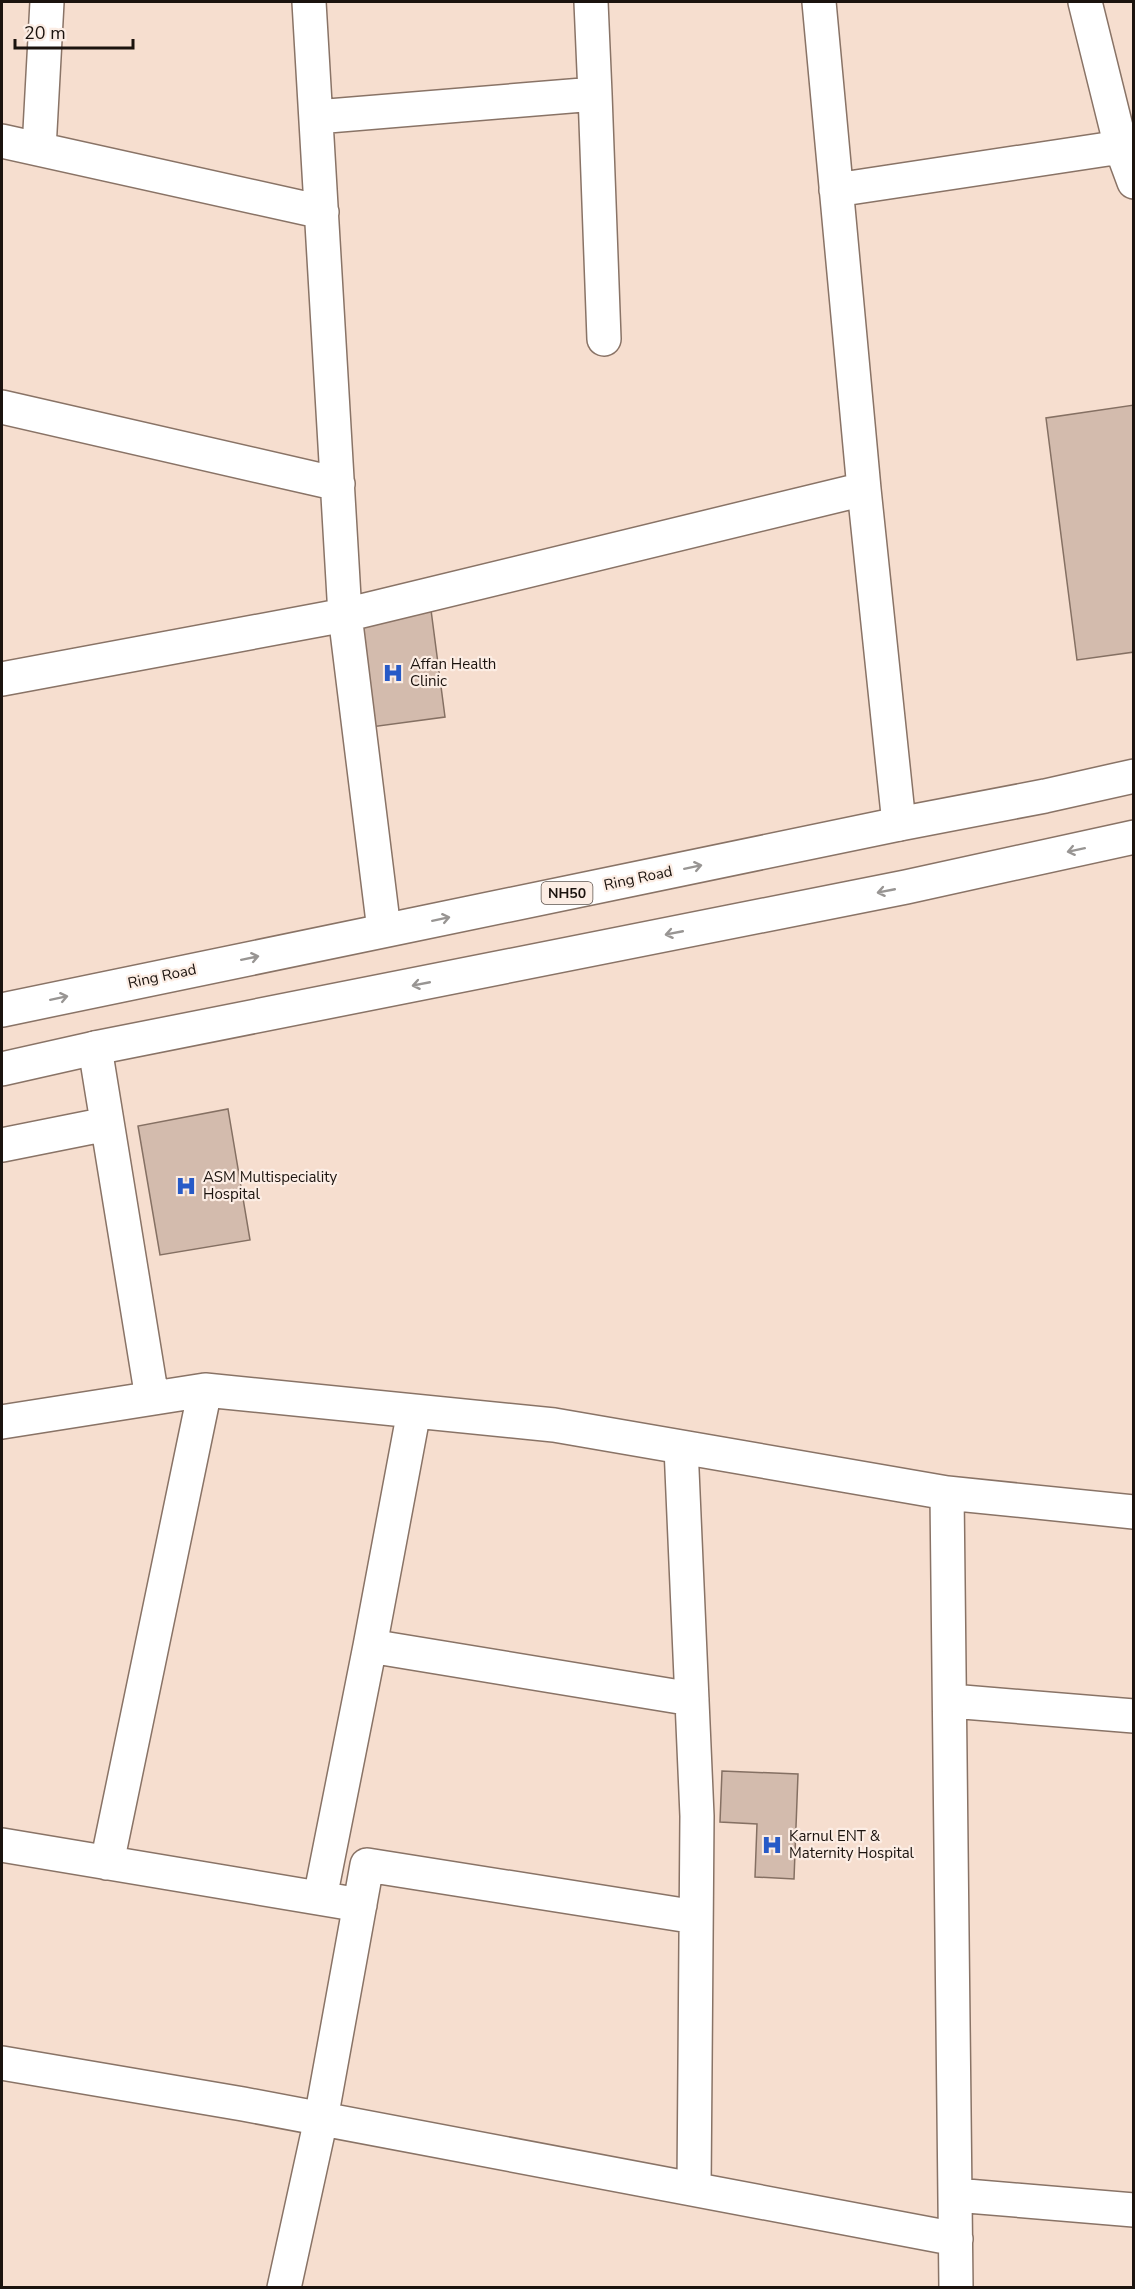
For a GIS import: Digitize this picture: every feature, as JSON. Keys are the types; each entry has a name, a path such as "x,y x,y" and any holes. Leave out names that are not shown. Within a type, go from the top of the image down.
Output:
{"main road":[{"path":"39,149 47,2"},
{"path":"309,2 345,615 384,930"},
{"path":"591,2 604,339"},
{"path":"819,2 864,489 899,824"},
{"path":"1085,2 1122,147 1134,182"},
{"path":"316,117 596,94"},
{"path":"2,141 322,212"},
{"path":"836,190 1122,147"},
{"path":"2,407 338,484"},
{"path":"2,679 345,615 864,489"},
{"name":"Ring Road","path":"2,1010 1134,776"},
{"path":"2,1069 95,1048 906,887 1134,837"},
{"path":"95,1048 152,1398"},
{"path":"2,1145 107,1124"},
{"path":"107,1863 205,1390"},
{"path":"2,1422 205,1390 554,1425 947,1493 1134,1512"},
{"path":"320,1898 414,1411"},
{"path":"681,1447 697,1816 694,2189"},
{"path":"947,1493 956,2288"},
{"path":"370,1646 692,1699"},
{"path":"951,1701 1134,1716"},
{"path":"2,1845 360,1905"},
{"path":"284,2288 321,2119 367,1865 696,1917"},
{"path":"2,2063 321,2119 956,2239"},
{"path":"956,2196 1134,2210"}],"building":[{"path":"1134,405 1134,652 1077,660 1046,418"},
{"path":"431,610 445,717 371,727 357,620"},
{"path":"228,1109 250,1240 160,1255 138,1126"},
{"path":"722,1771 798,1774 794,1879 755,1877 757,1824 720,1822"}],"place":[{"name":"Affan Health Clinic","path":"393,673"},
{"name":"ASM Multispeciality Hospital","path":"186,1186"},
{"name":"Karnul ENT & Maternity Hospital","path":"772,1845"}]}
